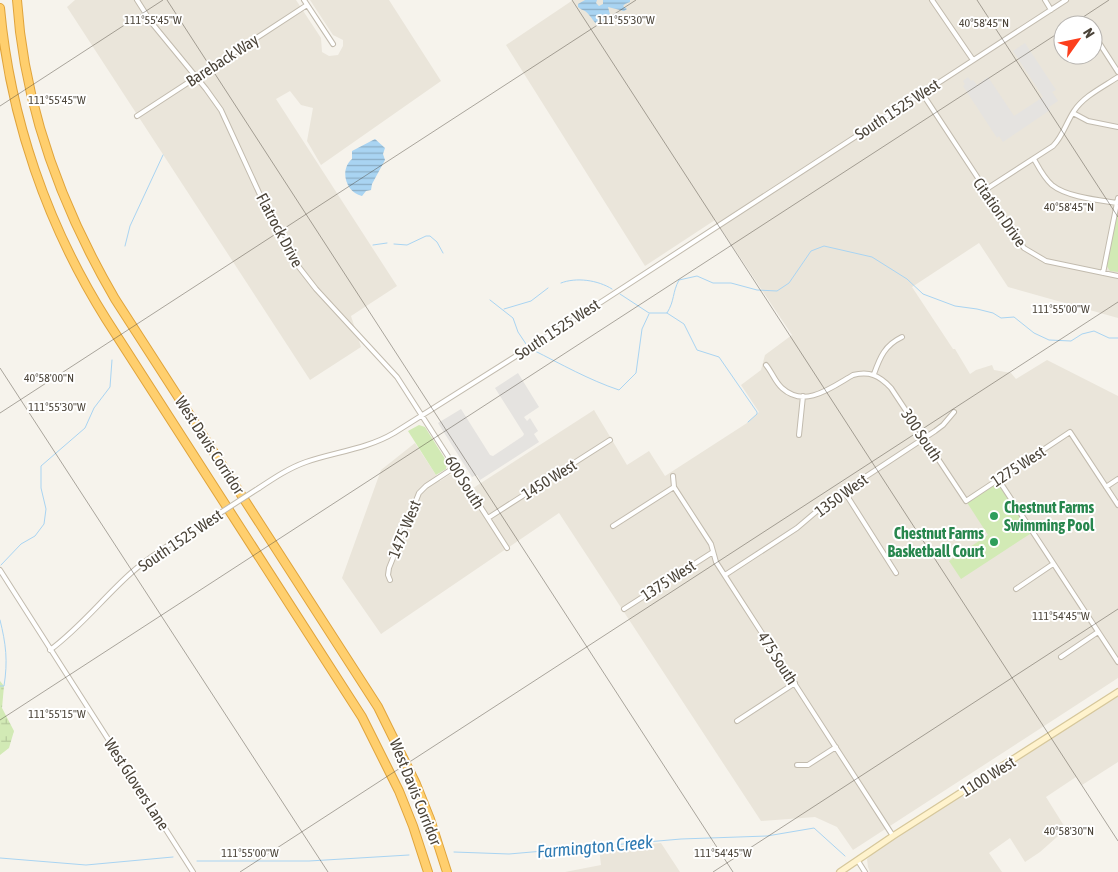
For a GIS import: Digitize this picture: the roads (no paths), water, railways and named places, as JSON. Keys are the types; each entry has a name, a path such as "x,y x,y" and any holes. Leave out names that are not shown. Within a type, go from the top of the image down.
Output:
{"highway":[{"name":"West Davis Corridor","path":"17,0 23,49 37,115 57,180 85,244 115,299 378,707 401,750 416,784 437,838 447,872"},
{"name":"West Davis Corridor","path":"0,8 10,78 23,132 43,193 74,262 106,319 358,710 399,791 428,872"}],"street":[{"name":"Flatrock Drive","path":"137,0 151,22 197,77 227,120 278,234 291,257 309,280 392,370 422,416"},
{"path":"304,0 332,44"},
{"path":"932,0 973,60"},
{"path":"1044,0 1051,10"},
{"name":"South 1525 West","path":"50,650 78,628 133,572 155,555 283,472 302,463 374,443 422,416 1066,0"},
{"name":"Bareback Way","path":"137,116 307,5"},
{"path":"1103,50 1118,72"},
{"path":"985,190 1059,140 1073,112 1089,96 1118,77"},
{"name":"Citation Drive","path":"922,93 1024,248 1046,261 1118,276"},
{"path":"1073,112 1088,121 1118,127"},
{"path":"1034,158 1045,177 1052,185 1062,191 1118,201 1103,273"},
{"path":"766,365 782,388 796,395 803,396 824,392 853,375 874,374 878,361 887,347 902,337"},
{"name":"300 South","path":"874,374 891,388 966,501"},
{"path":"799,436 803,396"},
{"name":"1350 West","path":"725,576 797,528 844,491 943,425 954,412"},
{"name":"600 South","path":"422,416 507,548"},
{"name":"1275 West","path":"966,501 1070,432 1106,486"},
{"name":"1450 West","path":"488,518 610,440"},
{"name":"1475 West","path":"390,580 389,568 416,496 426,486 455,467"},
{"name":"475 South","path":"673,476 674,487 708,538 716,562 893,836"},
{"path":"1118,478 1106,486 1118,505"},
{"path":"998,479 1118,662"},
{"path":"613,526 674,487"},
{"path":"844,491 896,573"},
{"name":"1375 West","path":"624,609 713,552"},
{"path":"1016,589 1053,564"},
{"name":"West Glovers Lane","path":"0,570 193,872"},
{"path":"1061,657 1098,632"},
{"path":"737,721 795,683"},
{"name":"1100 West","path":"840,872 1118,692"},
{"path":"797,765 808,765 836,747"},
{"path":"858,861 866,872"}],"water":[{"path":"585,0 597,0 596,3 599,6 603,4 603,0 630,0 630,2 623,6 627,9 624,11 608,7 611,18 598,24 578,7 578,4"},
{"path":"375,139 385,148 383,154 385,160 372,184 371,190 366,191 362,196 356,194 348,186 345,175 346,169 352,159 352,151"}],"waterway":[{"path":"125,246 130,226 163,155"},
{"path":"394,244 407,245 430,236 437,242 443,253"},
{"path":"373,245 387,243"},
{"path":"620,294 649,313 667,313 679,280 697,276 713,283 731,283 757,290 777,291 789,283 811,251 824,246 872,257 907,279 923,294 955,306 993,313 1001,318 1014,317 1034,333 1049,340 1071,341 1082,334 1094,331 1109,338 1118,338"},
{"path":"561,283 573,280 587,280 600,283 612,289"},
{"path":"504,309 531,301 548,288"},
{"path":"490,300 513,318 518,332 526,344"},
{"path":"667,313 684,324 697,350 719,357 757,412 748,422"},
{"path":"533,350 586,377 619,390 636,373 642,329 649,314"},
{"path":"1,565 21,544 35,536 44,524 46,509 41,488 41,466 85,428 94,408 110,387 112,360"},
{"path":"0,620 6,660 4,686 0,686"},
{"name":"Farmington Creek","path":"454,852 509,854 681,839 767,836 814,828 845,856"},
{"name":"Farmington Creek","path":"197,861 309,861 409,855"},
{"name":"Farmington Creek","path":"0,858 86,865 173,857"}],"place":[{"name":"Chestnut Farms Swimming Pool","path":"994,516"},
{"name":"Chestnut Farms Basketball Court","path":"994,542"}]}
